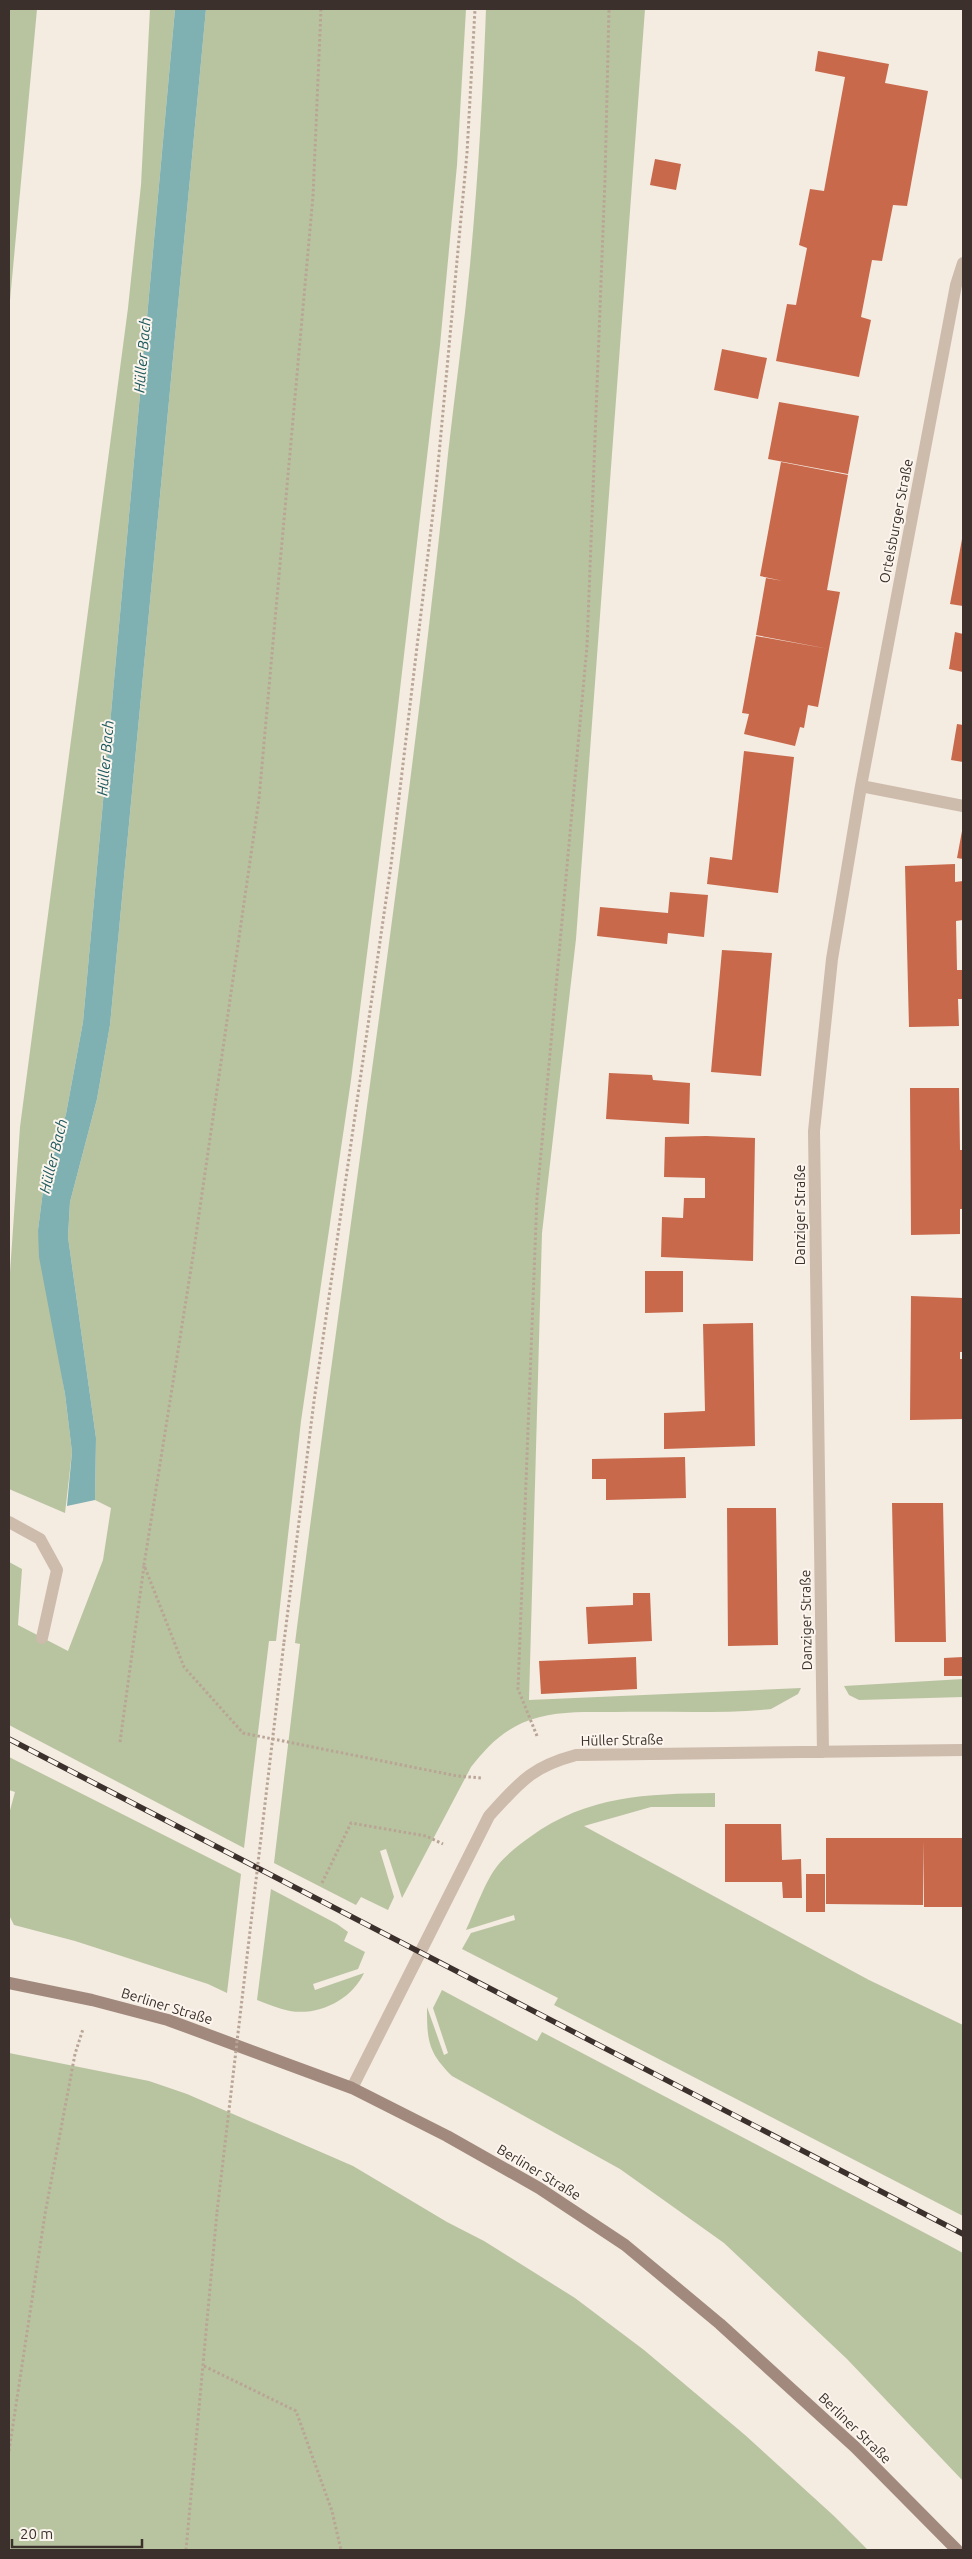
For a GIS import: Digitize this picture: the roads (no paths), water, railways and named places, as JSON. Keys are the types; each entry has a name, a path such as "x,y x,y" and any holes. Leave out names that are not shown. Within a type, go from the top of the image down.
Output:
{"main road":[{"name":"Berliner Straße","path":"9,1983 92,2000 168,2020 352,2088 447,2136 539,2188 625,2245 720,2324 855,2447 957,2550"}],"street":[{"name":"Ortelsburger Straße","path":"861,786 956,285 963,263"},
{"path":"861,786 963,806"},
{"name":"Danziger Straße","path":"823,1752 814,1131 832,959 861,786"},
{"path":"9,1522 40,1538 57,1570 42,1638"},
{"name":"Hüller Straße","path":"352,2088 489,1816 520,1782 548,1763 576,1755 963,1750"}],"water":[{"path":"175,9 206,9 110,1025 97,1099 70,1202 68,1237 96,1438 95,1500 67,1506 72,1452 65,1394 39,1257 38,1230 43,1191 66,1114 83,1022"}],"railway":[{"path":"9,1739 963,2234"}],"water label":[{"name":"Hüller Bach","path":"142,355"},
{"name":"Hüller Bach","path":"105,758"},
{"name":"Hüller Bach","path":"53,1156"}]}
